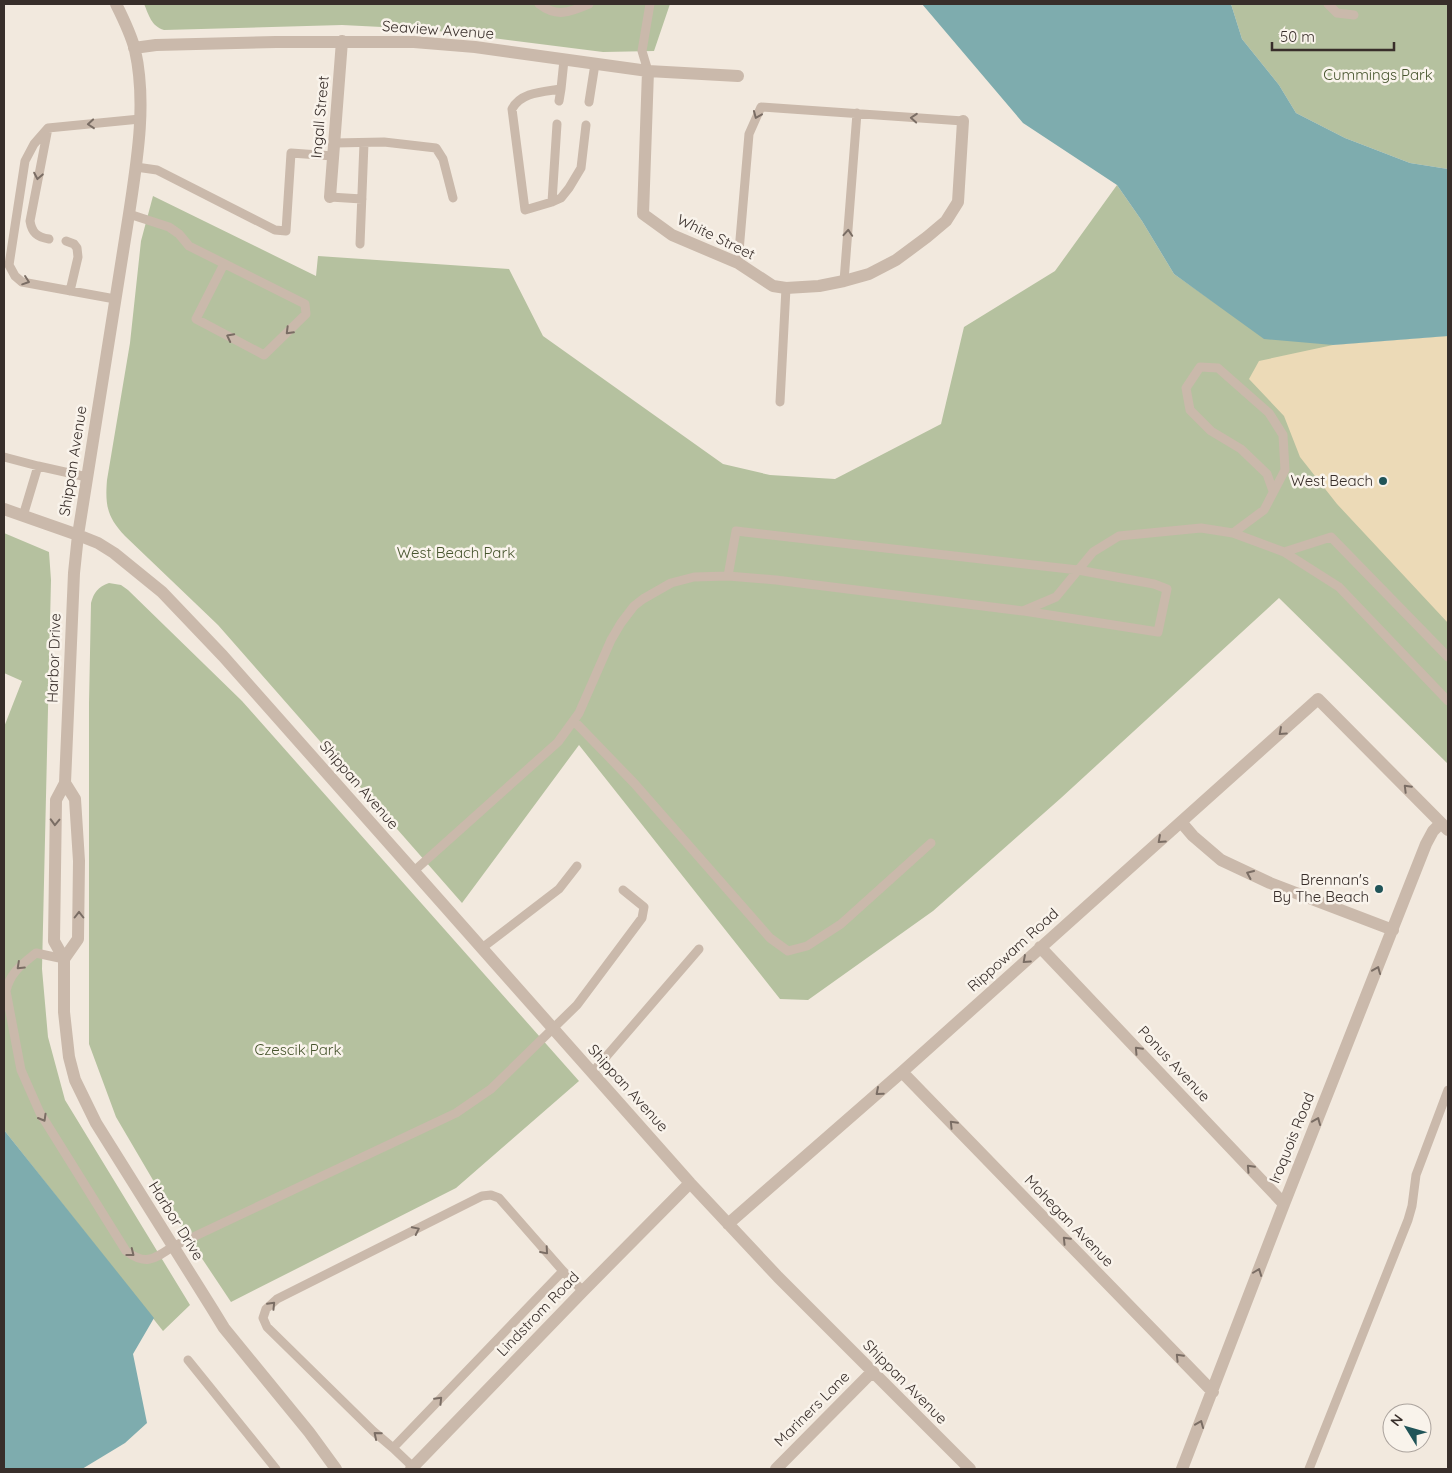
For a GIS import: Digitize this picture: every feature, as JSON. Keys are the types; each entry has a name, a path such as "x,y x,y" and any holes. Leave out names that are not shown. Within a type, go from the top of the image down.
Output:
{"street":[{"name":"Shippan Avenue","path":"116,4 134,48 141,99 140,119 130,214 78,535 98,543 114,553 168,598 223,656 690,1183 872,1372 970,1469"},
{"name":"Seaview Avenue","path":"134,48 156,45 342,41 414,42 474,47 648,71 738,76"},
{"name":"Ingall Street","path":"330,197 342,41"},
{"name":"White Street","path":"648,71 643,214 672,235 738,263 773,286 786,288 819,286 844,282 869,274 896,260 946,221 958,202 963,121"},
{"path":"4,509 78,535"},
{"name":"Harbor Drive","path":"78,535 74,573 65,783 56,800 54,882 54,941 64,958 64,1012 69,1057 75,1080 96,1124 172,1248 224,1328 310,1432 332,1468"},
{"name":"Rippowam Road","path":"728,1224 902,1072 1318,699 1445,826"},
{"name":"Harbor Drive","path":"64,958 78,939 79,870 75,799 65,783"},
{"path":"1181,822 1193,836 1221,860 1270,883 1393,930"},
{"name":"Iroquois Road","path":"1182,1469 1426,844 1432,831 1445,826"},
{"name":"Ponus Avenue","path":"1040,947 1284,1204"},
{"name":"Mohegan Avenue","path":"902,1072 1213,1392"},
{"name":"Lindstrom Road","path":"412,1468 690,1183"},
{"name":"Mariners Lane","path":"776,1469 872,1372"}],"lane":[{"path":"538,4 549,11 563,12 570,12 589,4"},
{"path":"648,71 642,51 650,4"},
{"path":"1328,4 1337,12 1354,16"},
{"path":"559,101 564,60"},
{"path":"589,102 595,64"},
{"path":"561,89 526,96 516,101 512,109 525,210 561,198 581,168 586,125"},
{"path":"738,263 749,134 761,107 963,121"},
{"path":"844,282 857,114"},
{"path":"116,299 22,282 15,276 9,265 25,161 34,144 48,128 140,119"},
{"path":"552,202 557,124"},
{"path":"48,128 30,221 32,230 39,237 49,239"},
{"path":"334,143 384,142 436,148 443,159 453,198"},
{"path":"360,244 364,143"},
{"path":"136,167 157,170 275,230 286,231 291,153 332,156"},
{"path":"330,197 362,199"},
{"path":"130,214 169,227 179,234 189,246 305,304 306,314 264,355 196,319 224,264"},
{"path":"66,241 74,244 78,252 70,291"},
{"path":"780,402 786,288"},
{"path":"1232,533 1264,510 1274,491 1285,470 1283,434 1269,412 1218,368 1200,367 1186,388 1190,410 1211,431 1241,449 1267,474 1274,491"},
{"path":"4,457 87,476"},
{"path":"23,516 38,466"},
{"path":"24,478 34,480"},
{"path":"1023,611 1056,597 1093,552 1119,536 1201,528 1232,533 1284,552 1339,587 1448,701"},
{"path":"414,871 558,742 580,713 611,640 634,606 653,592 672,583 699,576 728,576 776,580 1023,611 1158,632 1167,590 1154,584 1078,570 736,531 728,576"},
{"path":"1284,552 1331,537 1448,656"},
{"path":"574,720 634,783 770,938 788,951 807,946 841,924 932,843"},
{"path":"482,948 559,889 577,866"},
{"path":"64,958 36,954 18,967 9,980 6,991 21,1070 40,1113 126,1251 134,1258 145,1261 155,1258 172,1248 456,1113 491,1089 577,1005 642,918 644,907 623,890"},
{"path":"592,1073 699,948"},
{"path":"1309,1469 1408,1220 1416,1176 1448,1090"},
{"path":"412,1468 393,1448 372,1431 267,1326 263,1318 266,1309 277,1299 482,1196 491,1195 499,1198 583,1291"},
{"path":"393,1448 563,1271"},
{"path":"188,1360 276,1469"}],"green space":[{"path":"144,4 670,4 654,51 603,52 422,29 342,25 164,30 153,23"},
{"name":"Cummings Park","path":"1231,4 1448,4 1448,169 1410,163 1345,138 1296,113 1279,85 1242,39"},
{"name":"West Beach Park","path":"1117,185 1142,221 1174,274 1218,305 1333,345 1448,336 1448,764 1279,598 1061,798 933,911 808,1000 780,999 579,745 462,903 218,625 125,536 114,523 108,510 106,497 107,480 130,343 141,241 153,196 316,276 318,256 509,269 543,336 723,464 770,475 835,479 941,424 964,327 1055,271"},
{"path":"4,533 49,552 51,580 42,969 48,1037 65,1100 190,1305 163,1331 4,1130 4,727 22,681 4,673"},
{"name":"Czescik Park","path":"109,583 121,585 128,590 242,701 579,1081 456,1188 231,1302 177,1221 116,1117 89,1044 89,703 91,603 97,590"}],"sand":[{"name":"West Beach","path":"1448,336 1448,623 1337,504 1300,457 1284,416 1249,379 1259,361 1333,345"}],"water":[{"path":"922,4 1231,4 1242,39 1279,85 1296,113 1345,138 1410,163 1448,169 1448,336 1333,345 1264,339 1174,274 1142,221 1117,185 1023,123"},
{"path":"4,1130 154,1318 133,1354 147,1423 125,1443 82,1469 4,1469"}],"place":[{"name":"West Beach","path":"1383,481"},
{"name":"Brennan's By The Beach","path":"1379,889"}]}
